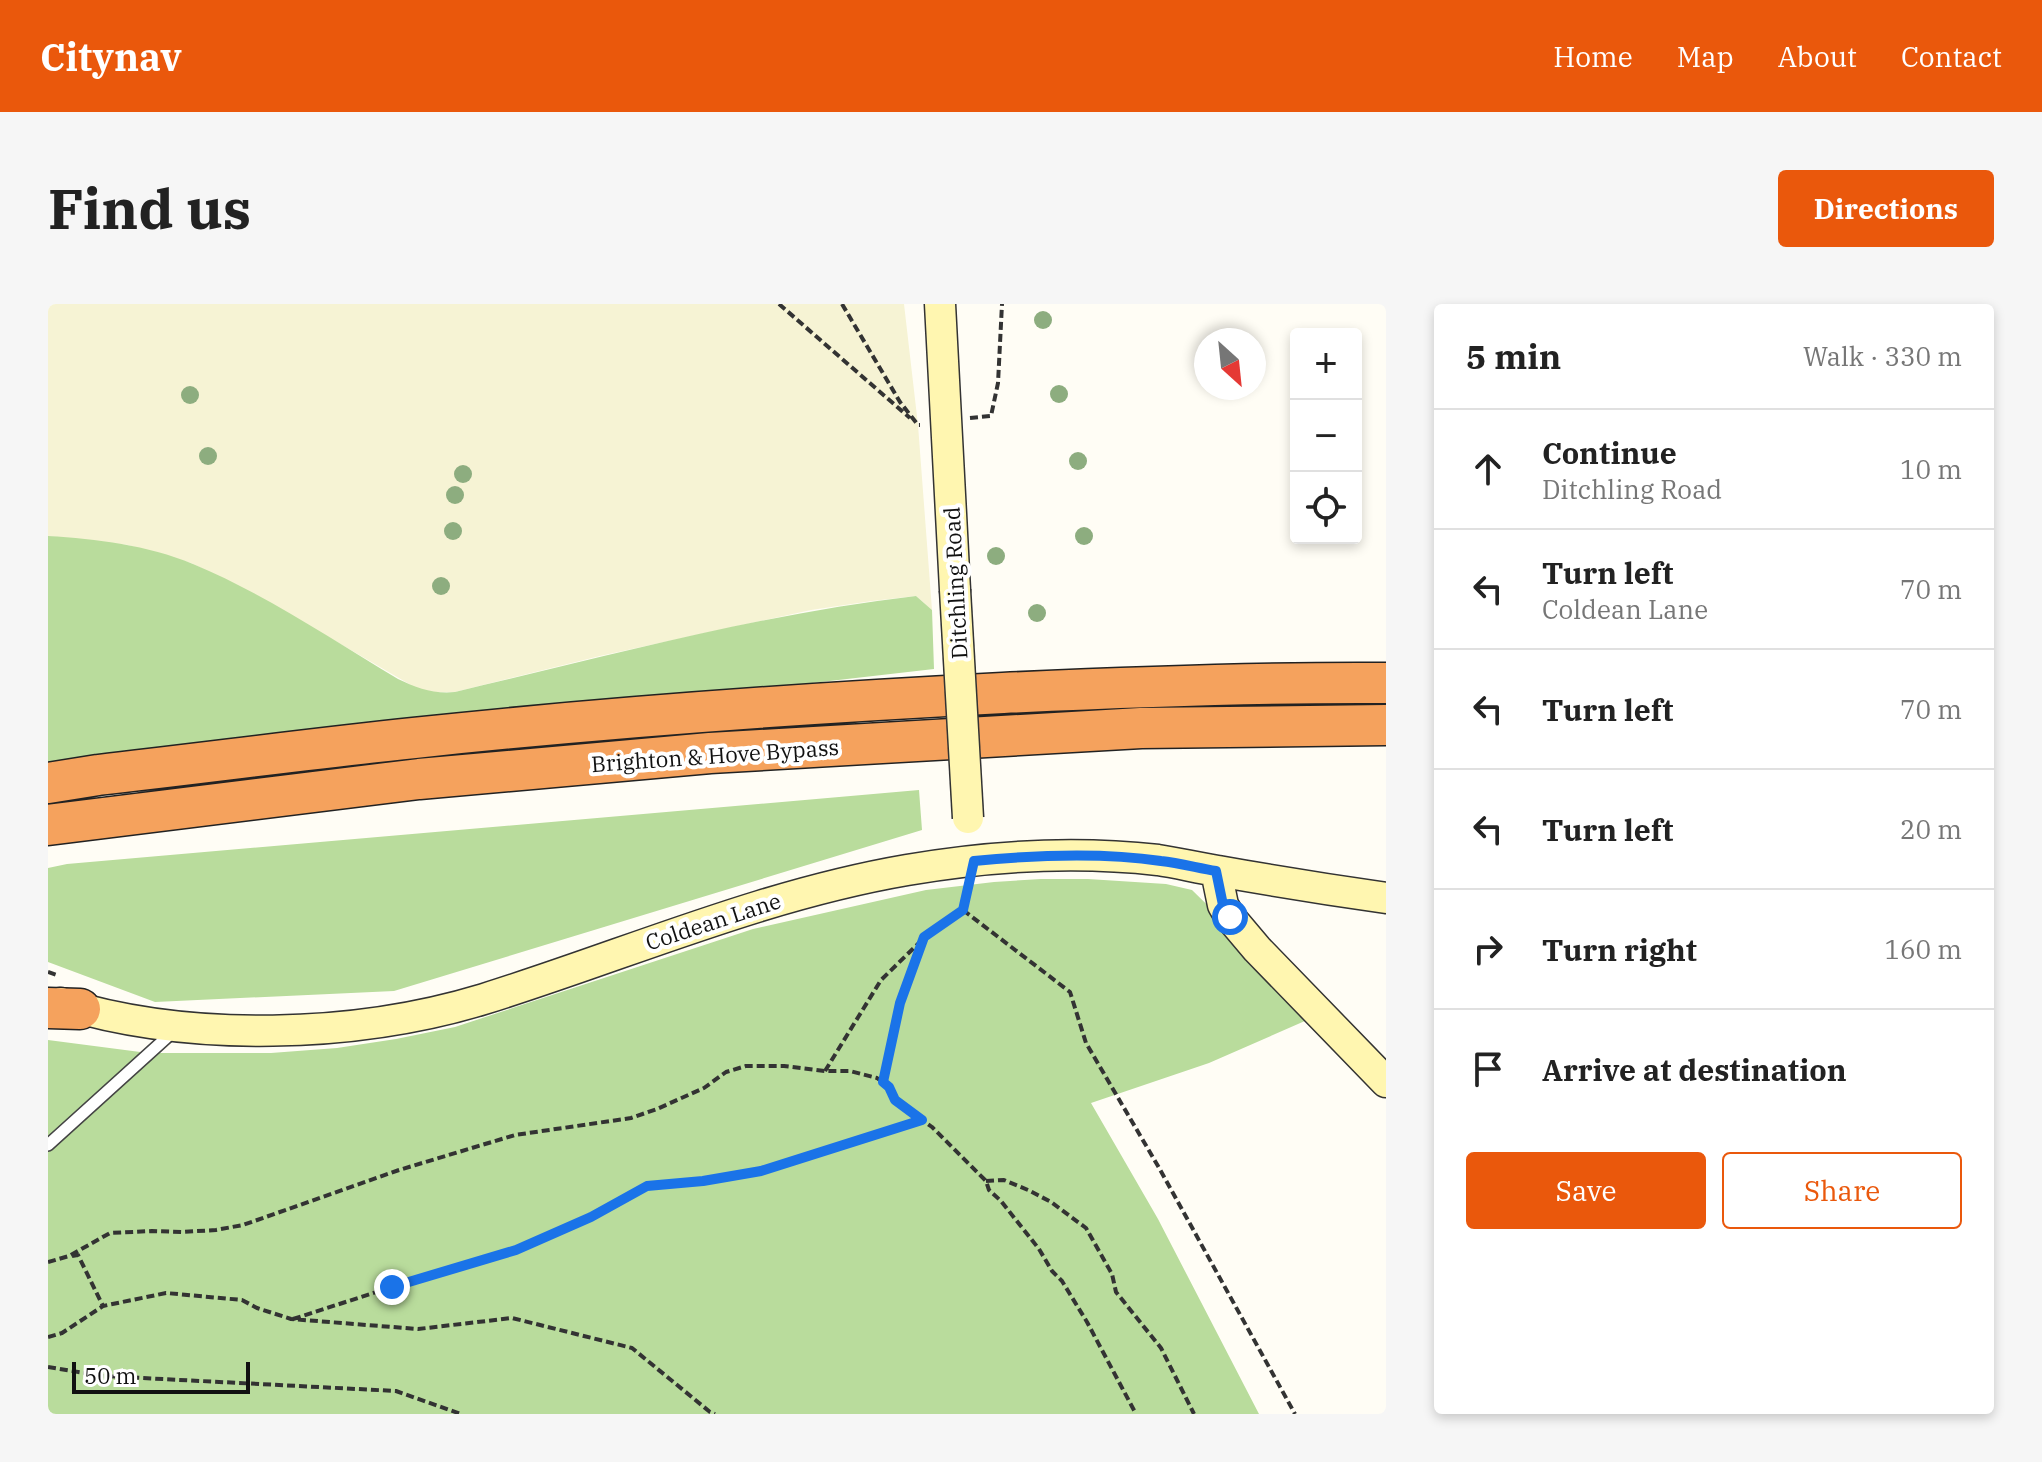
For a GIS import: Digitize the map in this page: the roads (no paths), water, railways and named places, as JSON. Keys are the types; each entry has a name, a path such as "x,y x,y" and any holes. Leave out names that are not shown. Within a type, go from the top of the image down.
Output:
{"highway":[{"path":"1249,684 1386,662"},
{"name":"Brighton & Hove Bypass","path":"48,783 416,738 881,699 1249,684 1386,683"},
{"name":"Brighton & Hove Bypass","path":"48,825 419,779 710,753 1141,728 1386,725"}],"street":[{"name":"Ditchling Road","path":"940,304 944,422 968,818 974,861"},
{"name":"Coldean Lane","path":"59,998 128,1020 178,1027 274,1030 381,1022 483,999 774,900 910,869 974,861 1098,856 1159,860 1386,898"},
{"path":"1216,871 1223,905 1230,917 1386,1082"}],"lane":[{"path":"48,1145 178,1027"}]}
